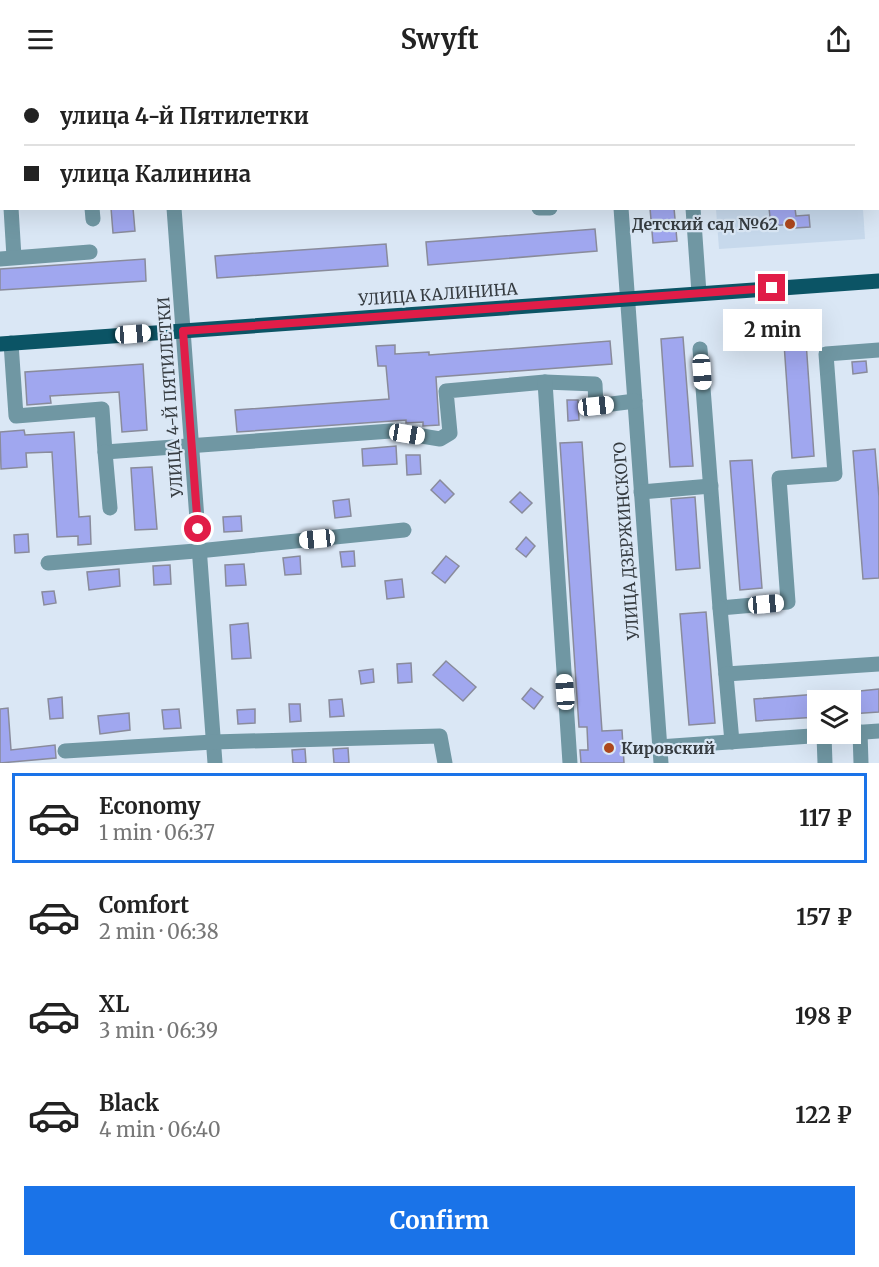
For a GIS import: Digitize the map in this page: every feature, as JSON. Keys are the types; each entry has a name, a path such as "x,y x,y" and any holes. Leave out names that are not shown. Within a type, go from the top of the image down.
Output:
{"main road":[{"name":"УЛИЦА КАЛИНИНА","path":"5,343 879,281"}],"street":[{"path":"11,210 7,258 90,252"},
{"name":"УЛИЦА 4-Й ПЯТИЛЕТКИ","path":"174,210 215,763"},
{"name":"УЛИЦА ДЗЕРЖИНСКОГО","path":"621,210 660,763"},
{"path":"693,210 699,293"},
{"path":"5,343 16,416 102,409 110,508"},
{"path":"700,349 732,741"},
{"path":"720,608 788,602 779,478 835,474 826,354 879,350"},
{"path":"105,452 391,431 440,439 450,434 446,391 545,382 595,384 596,406 634,402"},
{"path":"545,382 570,763"},
{"path":"641,492 711,486"},
{"path":"48,563 404,530"},
{"path":"726,674 879,664"},
{"path":"861,732 879,730"},
{"path":"65,751 213,742 440,736 445,763"},
{"path":"659,747 807,736"},
{"path":"825,763 830,744"},
{"path":"857,744 861,763"}],"shaded area":[{"name":"Детский сад №62","path":"716,210 863,210 865,239 719,249"}],"building":[{"path":"111,210 133,210 135,231 113,233"},
{"path":"650,210 674,210 677,241 653,243"},
{"path":"769,210 795,210 796,216 809,215 810,227 795,228 794,224 771,226"},
{"path":"595,229 597,251 428,265 426,242"},
{"path":"386,244 388,266 217,278 215,256"},
{"path":"145,259 146,281 0,290 0,269"},
{"path":"805,327 814,456 792,458 783,329"},
{"path":"683,337 693,466 670,467 661,339"},
{"path":"610,341 612,364 436,377 439,425 423,426 423,422 406,423 406,420 237,432 235,410 389,399 386,366 378,366 376,346 395,345 395,354 429,352 429,355"},
{"path":"866,361 867,372 853,374 852,362"},
{"path":"143,364 147,430 122,432 119,392 50,396 51,403 27,405 25,372"},
{"path":"567,400 578,400 579,420 568,421"},
{"path":"24,430 25,435 74,432 79,517 90,516 91,544 78,545 78,536 57,537 52,452 26,453 27,467 1,469 0,432"},
{"path":"582,442 602,731 622,730 624,763 581,763 580,750 588,750 587,727 579,727 560,443"},
{"path":"396,446 397,464 363,466 362,449"},
{"path":"875,449 879,497 879,578 863,579 853,451"},
{"path":"406,455 420,455 421,474 407,475"},
{"path":"752,460 762,588 740,590 730,461"},
{"path":"152,467 157,529 135,530 131,468"},
{"path":"440,480 454,494 445,503 431,490"},
{"path":"520,492 532,503 522,513 510,502"},
{"path":"695,497 700,568 676,570 671,499"},
{"path":"349,499 351,516 335,518 333,501"},
{"path":"241,516 242,531 224,532 223,517"},
{"path":"28,534 29,552 15,553 14,535"},
{"path":"526,537 535,546 526,557 516,549"},
{"path":"354,551 355,566 342,567 340,552"},
{"path":"300,556 301,574 285,575 283,558"},
{"path":"446,556 459,566 445,583 432,573"},
{"path":"244,564 246,585 226,586 225,565"},
{"path":"170,565 171,584 154,585 153,566"},
{"path":"119,569 120,586 89,590 87,572"},
{"path":"402,579 404,597 387,599 385,581"},
{"path":"54,591 56,603 44,605 42,592"},
{"path":"706,612 715,723 689,725 680,614"},
{"path":"248,623 251,658 232,659 230,625"},
{"path":"446,661 476,687 463,701 433,675"},
{"path":"411,663 412,682 398,683 397,664"},
{"path":"373,669 374,682 361,684 359,671"},
{"path":"531,688 543,697 534,709 522,699"},
{"path":"879,689 879,712 861,713 861,691"},
{"path":"807,695 807,718 756,721 754,699"},
{"path":"62,697 63,718 50,719 48,699"},
{"path":"342,699 344,716 330,717 329,700"},
{"path":"289,704 300,704 301,721 290,722"},
{"path":"8,708 11,750 55,745 56,758 0,763 0,709"},
{"path":"179,709 181,728 164,729 162,710"},
{"path":"255,709 255,723 238,724 237,710"},
{"path":"129,713 130,730 100,734 98,716"},
{"path":"348,748 349,763 334,763 333,749"},
{"path":"305,749 306,763 293,763 292,750"}],"place":[{"name":"Детский сад №62","path":"790,224"},
{"name":"Кировский","path":"609,748"}],"route":[{"path":"198,529 183,331 772,288"}]}
